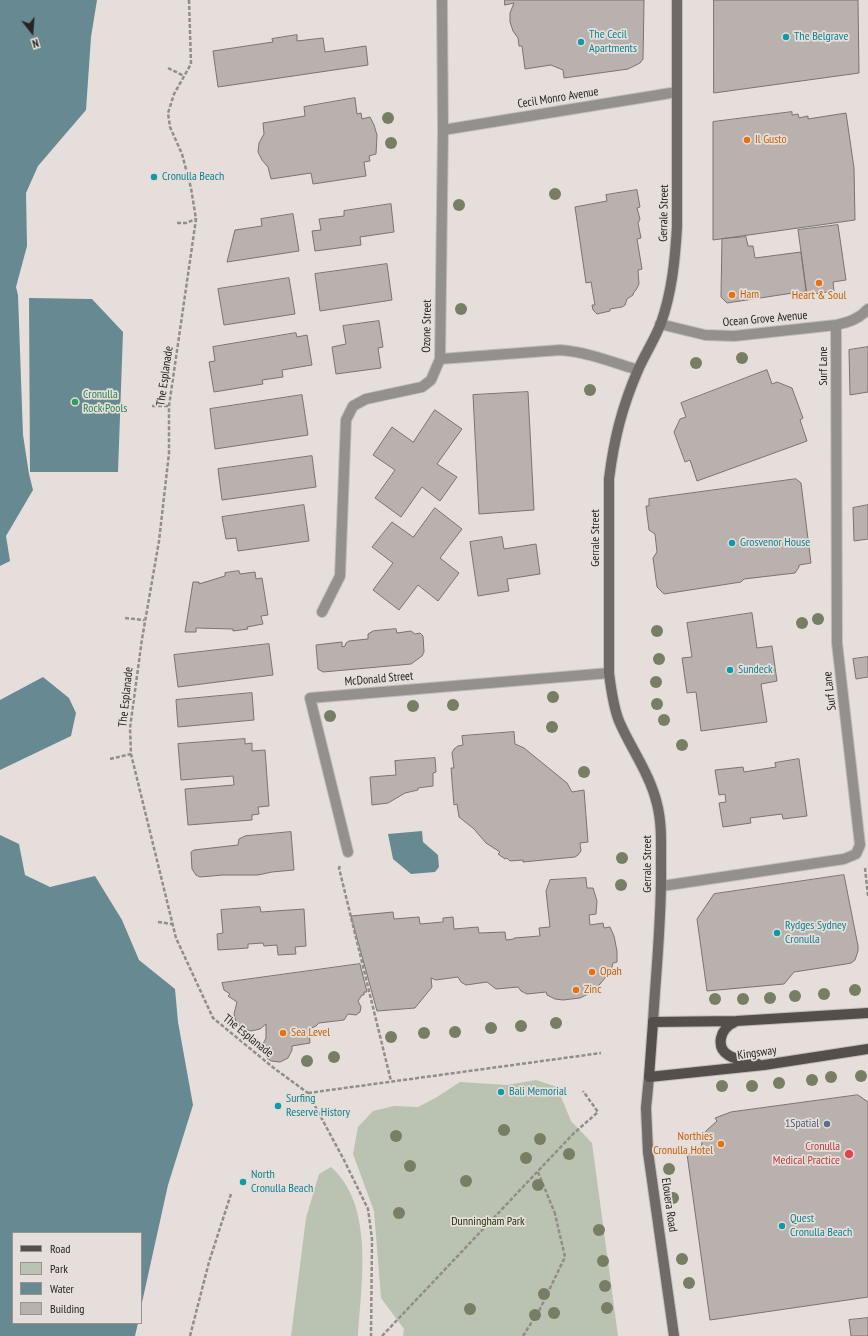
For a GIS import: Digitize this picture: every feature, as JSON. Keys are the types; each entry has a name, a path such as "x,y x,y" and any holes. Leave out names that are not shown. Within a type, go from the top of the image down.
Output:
{"main road":[{"path":"653,1022 736,1022 868,1013"},
{"name":"Gerrale Street","path":"649,1077 653,1022"},
{"path":"736,1022 729,1025 722,1034 722,1048 725,1053 730,1057 764,1065"},
{"name":"Kingsway","path":"649,1077 764,1065 868,1049"}],"street":[{"name":"Ozone Street","path":"322,612 340,576 346,420 353,406 366,399 422,387 431,380 440,359 443,130 442,0"},
{"name":"Gerrale Street","path":"653,1022 662,886 660,820 657,804 645,772 614,707 609,673 609,478 612,450 618,422 638,370 660,324 669,294 676,260 678,227 678,0"},
{"name":"Cecil Monro Avenue","path":"443,130 677,92"},
{"name":"Ocean Grove Avenue","path":"660,324 705,335 729,336 836,325 858,318 868,309"},
{"name":"Surf Lane","path":"836,325 837,643 861,841 859,850 856,854"},
{"path":"440,359 560,350 584,353 638,370"},
{"name":"McDonald Street","path":"348,852 310,698 609,673"},
{"path":"662,886 844,859 856,854"},
{"name":"Elouera Road","path":"649,1077 646,1108 648,1152 674,1336"}],"path":[{"name":"The Esplanade","path":"189,0 191,64 174,94 168,113 170,127 182,154 191,188 196,219 168,406 169,454 159,541 144,620 130,728 131,754 176,938 213,1018 275,1069 308,1093 368,1209 372,1240 372,1336"},
{"path":"168,68 184,76"},
{"path":"177,223 186,223 196,219"},
{"path":"152,406 168,406"},
{"path":"125,618 144,620"},
{"path":"110,758 131,754"},
{"path":"348,852 339,868 391,1081"},
{"path":"856,854 866,870 868,896"},
{"path":"158,922 172,924"},
{"path":"308,1093 601,1053"},
{"path":"382,1336 573,1134 598,1112 583,1091"},
{"path":"523,1336 540,1308 565,1257 555,1215 538,1172"},
{"path":"190,1336 209,1262 231,1194"}],"green space":[{"name":"Dunningham Park","path":"536,1080 557,1087 571,1121 592,1143 618,1336 403,1336 404,1329 381,1298 374,1211 353,1154 358,1127 373,1111 394,1106 418,1107 460,1082 507,1085"},
{"path":"331,1167 345,1183 354,1203 360,1224 362,1270 358,1336 291,1336 306,1218 319,1174"}],"water":[{"path":"0,0 97,0 91,37 86,110 38,166 26,193 27,246 16,287 18,295 23,435 33,490 6,536 10,561 0,566"},
{"name":"Cronulla Rock Pools","path":"29,298 92,299 123,332 118,472 30,472"},
{"path":"43,677 69,698 76,713 71,736 0,770 0,700"},
{"path":"422,831 423,842 438,855 439,867 435,872 411,874 393,859 388,834"},
{"path":"0,835 19,844 25,875 50,887 95,876 122,920 139,960 175,989 178,1022 193,1105 168,1185 142,1302 142,1232 12,1232 12,1324 138,1324 135,1336 0,1336"}],"building":[{"name":"The Cecil Apartments","path":"505,0 644,0 643,59 640,63 628,69 564,78 563,70 551,65 525,69 522,46 519,46 518,38 513,31 510,22 510,13 514,3 505,5"},
{"name":"The Belgrave","path":"714,0 858,0 859,73 714,93"},
{"path":"297,35 297,41 323,38 325,52 366,46 368,65 218,87 213,51 273,42 272,39"},
{"path":"355,98 357,114 361,113 362,119 370,117 377,135 376,154 369,156 370,161 364,162 366,176 313,184 311,173 271,179 268,167 258,152 259,143 264,134 263,123 305,116 304,107"},
{"path":"792,112 792,115 798,114 799,118 808,116 808,119 846,113 854,168 855,220 713,240 713,122"},
{"path":"637,190 640,207 637,208 640,219 638,223 641,238 637,239 642,269 638,270 639,284 633,295 627,299 625,305 597,314 593,310 592,305 595,305 591,282 586,283 575,207 607,201 606,195"},
{"path":"391,204 394,232 360,237 361,245 315,251 312,231 321,230 319,219 344,216 344,211"},
{"path":"293,214 299,251 227,262 235,230 262,226 261,219"},
{"path":"838,225 846,280 833,282 834,291 807,295 798,230"},
{"path":"746,237 748,246 753,246 755,258 801,252 806,291 727,303 721,297 722,239"},
{"path":"387,264 392,300 320,311 315,274"},
{"path":"289,278 295,314 224,325 218,289"},
{"path":"379,321 383,347 378,348 381,368 336,374 332,347 346,344 343,326"},
{"path":"296,333 297,337 307,335 312,365 282,370 283,377 262,380 263,384 214,392 209,362 215,361 213,347"},
{"path":"868,347 868,392 850,395 849,350"},
{"path":"767,370 772,384 777,382 792,388 803,418 800,420 807,441 697,481 690,460 685,462 674,432 680,419 686,417 681,403"},
{"path":"528,392 534,510 479,514 473,395"},
{"path":"302,395 308,435 215,449 210,409"},
{"path":"435,410 462,429 437,464 457,477 440,501 422,487 401,517 375,498 395,470 373,455 392,427 413,442"},
{"path":"312,456 316,487 222,500 218,469"},
{"name":"Grosvenor House","path":"796,479 801,483 811,563 799,565 795,573 744,579 741,582 664,594 657,587 653,558 657,552 655,534 649,530 646,506 649,506 649,499"},
{"path":"304,505 309,541 238,551 236,538 226,539 222,517"},
{"path":"868,505 868,539 854,541 853,508"},
{"path":"435,508 462,529 440,558 459,573 438,601 418,585 399,610 373,590 393,563 372,547 392,522 413,537"},
{"path":"502,537 504,549 536,544 540,574 507,579 509,591 478,596 470,542"},
{"path":"239,571 240,574 255,572 256,579 262,578 268,615 261,616 263,624 247,627 248,629 233,631 233,629 196,628 196,632 185,632 193,582 199,582 199,584 225,576 225,573"},
{"name":"Sundeck","path":"752,613 757,648 772,646 777,681 761,684 767,722 701,731 696,692 687,693 682,658 692,657 687,623"},
{"path":"396,629 397,633 411,631 415,634 420,633 423,636 424,652 422,656 411,664 323,672 318,669 316,645 342,642 342,647 349,641 368,639 368,634 373,631"},
{"path":"269,644 273,675 178,687 174,655"},
{"path":"868,657 868,677 856,679 853,659"},
{"path":"252,693 254,720 178,727 176,700"},
{"path":"514,732 515,744 524,748 567,783 572,792 584,790 588,842 580,843 581,851 575,857 523,862 523,860 510,861 498,854 500,852 486,843 474,829 459,817 457,804 454,805 451,768 454,768 452,753 458,746 463,745 462,736"},
{"path":"245,739 245,744 252,743 252,751 265,750 269,806 258,807 259,814 252,815 252,820 188,825 185,789 234,785 233,776 181,780 178,744"},
{"path":"435,758 436,772 433,773 433,786 418,788 418,790 405,793 388,803 372,805 370,777 396,775 395,761"},
{"path":"799,759 807,816 783,819 782,814 750,818 751,823 723,827 719,803 726,802 725,794 719,795 715,770 743,767 744,772 776,767 775,763"},
{"path":"291,832 294,870 258,875 223,875 200,877 196,875 192,869 191,852 194,850 238,845 239,839 245,836"},
{"name":"Rydges Sydney Cronulla","path":"844,875 858,946 855,960 846,964 794,972 784,984 707,991 697,919 714,894"},
{"path":"586,878 587,888 593,888 597,901 596,914 589,915 590,925 603,923 604,928 610,927 614,936 617,951 617,962 613,963 611,971 594,991 580,998 563,1000 555,999 547,995 546,992 527,994 521,991 518,987 496,989 487,982 466,985 461,982 458,977 436,980 431,978 432,987 415,1008 377,1011 351,916 393,912 394,919 419,917 420,924 443,922 443,918 453,917 454,929 478,927 479,933 505,932 506,940 540,936 539,928 550,927 546,891 550,880"},
{"path":"260,907 261,912 304,909 306,946 295,947 296,954 278,955 277,945 264,946 263,943 248,944 248,948 218,950 217,934 223,933 221,910"},
{"path":"360,964 367,992 364,992 364,995 362,995 358,1001 361,1007 360,1012 356,1015 348,1014 344,1020 319,1023 309,1029 310,1043 292,1046 292,1050 288,1058 280,1062 271,1061 267,1058 263,1051 262,1046 266,1038 266,1024 260,1029 251,1031 242,1028 236,1022 234,1014 237,1002 228,996 230,994 224,990 222,983"},
{"name":"Quest Cronulla Beach","path":"858,1095 868,1102 868,1297 710,1320 687,1154 700,1152 706,1131 717,1121 715,1118 731,1112"},
{"path":"868,1318 868,1336 851,1336 849,1320"}],"place":[{"name":"The Belgrave","path":"786,37"},
{"name":"The Cecil Apartments","path":"581,42"},
{"name":"Il Gusto","path":"747,140"},
{"name":"Cronulla Beach","path":"154,177"},
{"name":"Heart & Soul","path":"819,283"},
{"name":"Ham","path":"732,295"},
{"name":"Cronulla Rock Pools","path":"75,402"},
{"name":"Grosvenor House","path":"732,543"},
{"name":"Sundeck","path":"730,670"},
{"name":"Rydges Sydney Cronulla","path":"777,933"},
{"name":"Opah","path":"592,972"},
{"name":"Zinc","path":"576,990"},
{"name":"Sea Level","path":"283,1033"},
{"name":"Bali Memorial","path":"501,1092"},
{"name":"Surfing Reserve History","path":"278,1106"},
{"name":"1Spatial","path":"827,1124"},
{"name":"Northies Cronulla Hotel","path":"721,1144"},
{"name":"Cronulla Medical Practice","path":"849,1154"},
{"name":"North Cronulla Beach","path":"243,1182"},
{"name":"Quest Cronulla Beach","path":"782,1226"}]}
